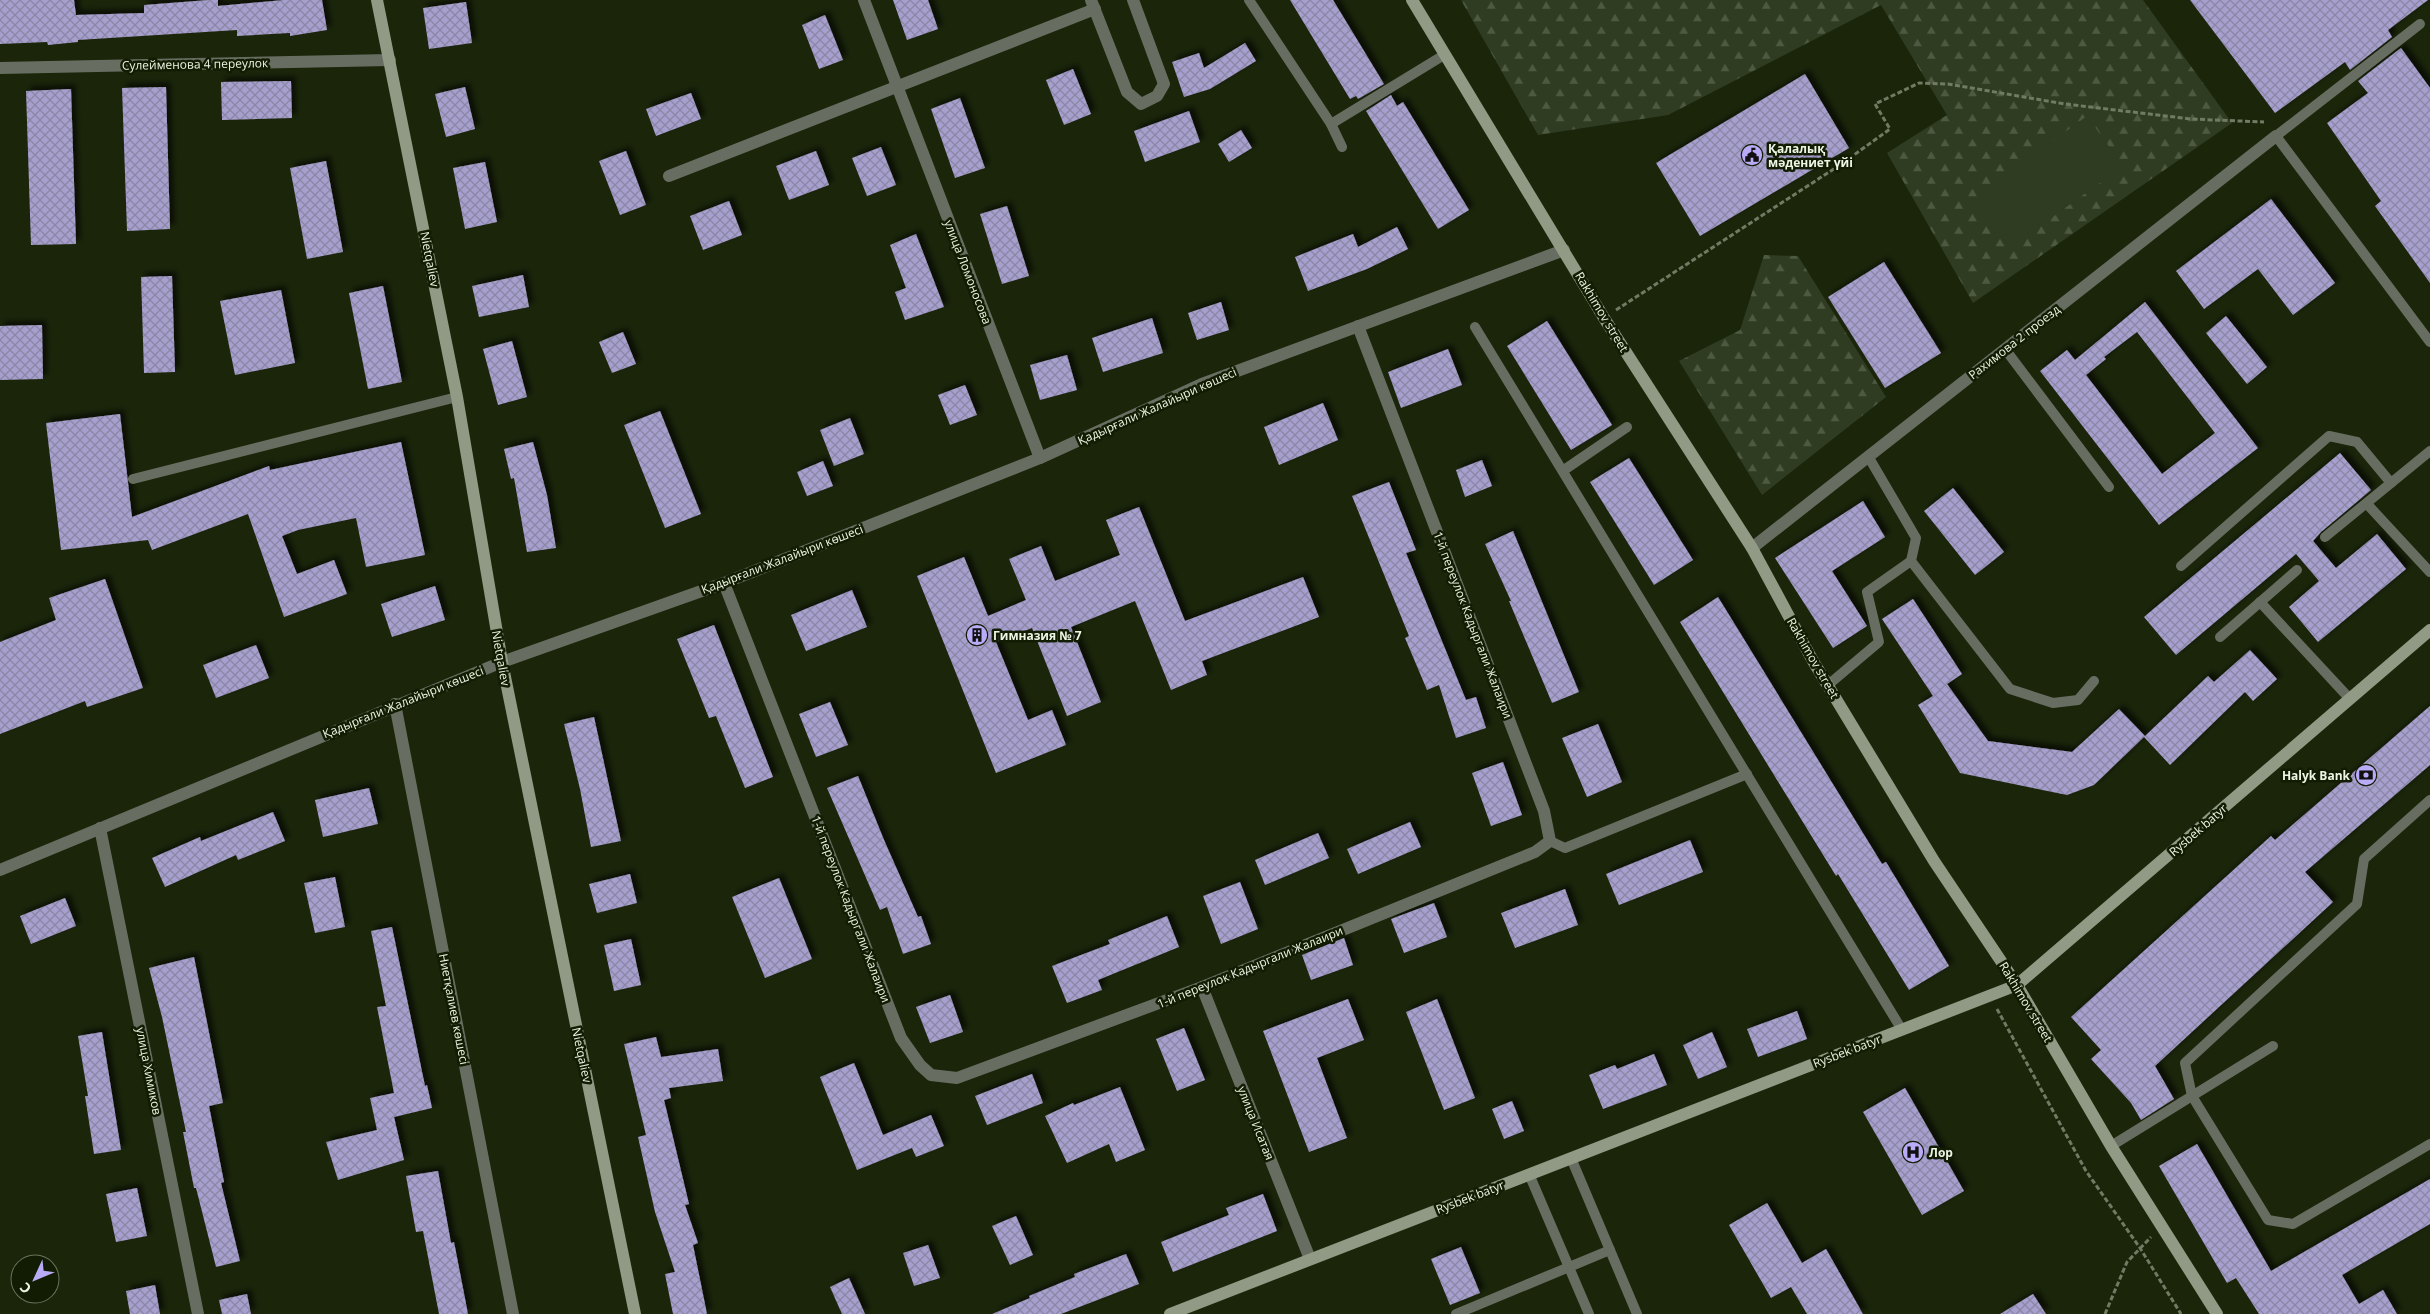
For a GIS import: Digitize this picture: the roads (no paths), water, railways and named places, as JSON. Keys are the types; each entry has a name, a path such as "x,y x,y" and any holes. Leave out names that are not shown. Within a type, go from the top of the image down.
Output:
{"street":[{"name":"Nietqaliev","path":"377,0 457,397 502,662 635,1314"},
{"name":"улица Ломоносова","path":"864,0 1040,458"},
{"path":"669,176 897,86 1093,4 1127,92 1141,104 1157,96 1164,84 1133,0"},
{"name":"Rakhimov street","path":"1412,0 1604,318 1752,548 1828,686 1934,860 2017,986 2111,1146 2217,1314"},
{"name":"Сулейменова 4 переулок","path":"0,68 390,60"},
{"name":"Рахимова 2 проезд","path":"1752,548 2276,136"},
{"name":"Қадырғали Жалайыри көшесі","path":"0,870 395,704 502,662 724,583 1040,458 1202,384 1564,250"},
{"name":"1-й переулок Кадыргали Жалаири","path":"724,583 901,1038 920,1065 932,1075 957,1078 1202,986 1535,852 1550,841 1544,811 1358,326"},
{"name":"Rysbek batyr","path":"1170,1314 2017,986 2430,630"},
{"name":"Ниетқалиев көшесі","path":"395,704 513,1314"},
{"name":"улица Химиков","path":"100,828 198,1314"},
{"name":"улица Исатая","path":"1202,986 1310,1259"}],"lane":[{"path":"1249,0 1331,124 1342,147"},
{"path":"2420,24 2276,136 2430,342"},
{"path":"1331,124 1444,55"},
{"path":"1475,327 1564,470 1902,1030"},
{"path":"2005,349 2109,487"},
{"path":"133,479 457,397"},
{"path":"1564,470 1627,427"},
{"path":"2181,566 2329,436 2357,442 2391,483"},
{"path":"2325,536 2430,451"},
{"path":"1828,686 1879,642 1868,592 1911,562 1916,538 1868,456"},
{"path":"2366,504 2430,572"},
{"path":"1911,562 2010,689 2053,703 2078,700 2094,681"},
{"path":"2220,637 2297,570"},
{"path":"2260,602 2350,699"},
{"path":"1550,841 1565,848 1747,774"},
{"path":"2430,800 2364,859 2357,904 2185,1063 2192,1096 2268,1220 2293,1224 2430,1144"},
{"path":"2111,1146 2273,1046"},
{"path":"1571,1158 1637,1314"},
{"path":"1530,1174 1589,1314"},
{"path":"1456,1314 1610,1250"}],"place":[{"name":"Қалалық мәдениет үйі","path":"1752,155"},
{"name":"Гимназия № 7","path":"977,635"},
{"name":"Halyk Bank","path":"2366,775"},
{"name":"Лор","path":"1913,1152"}]}
